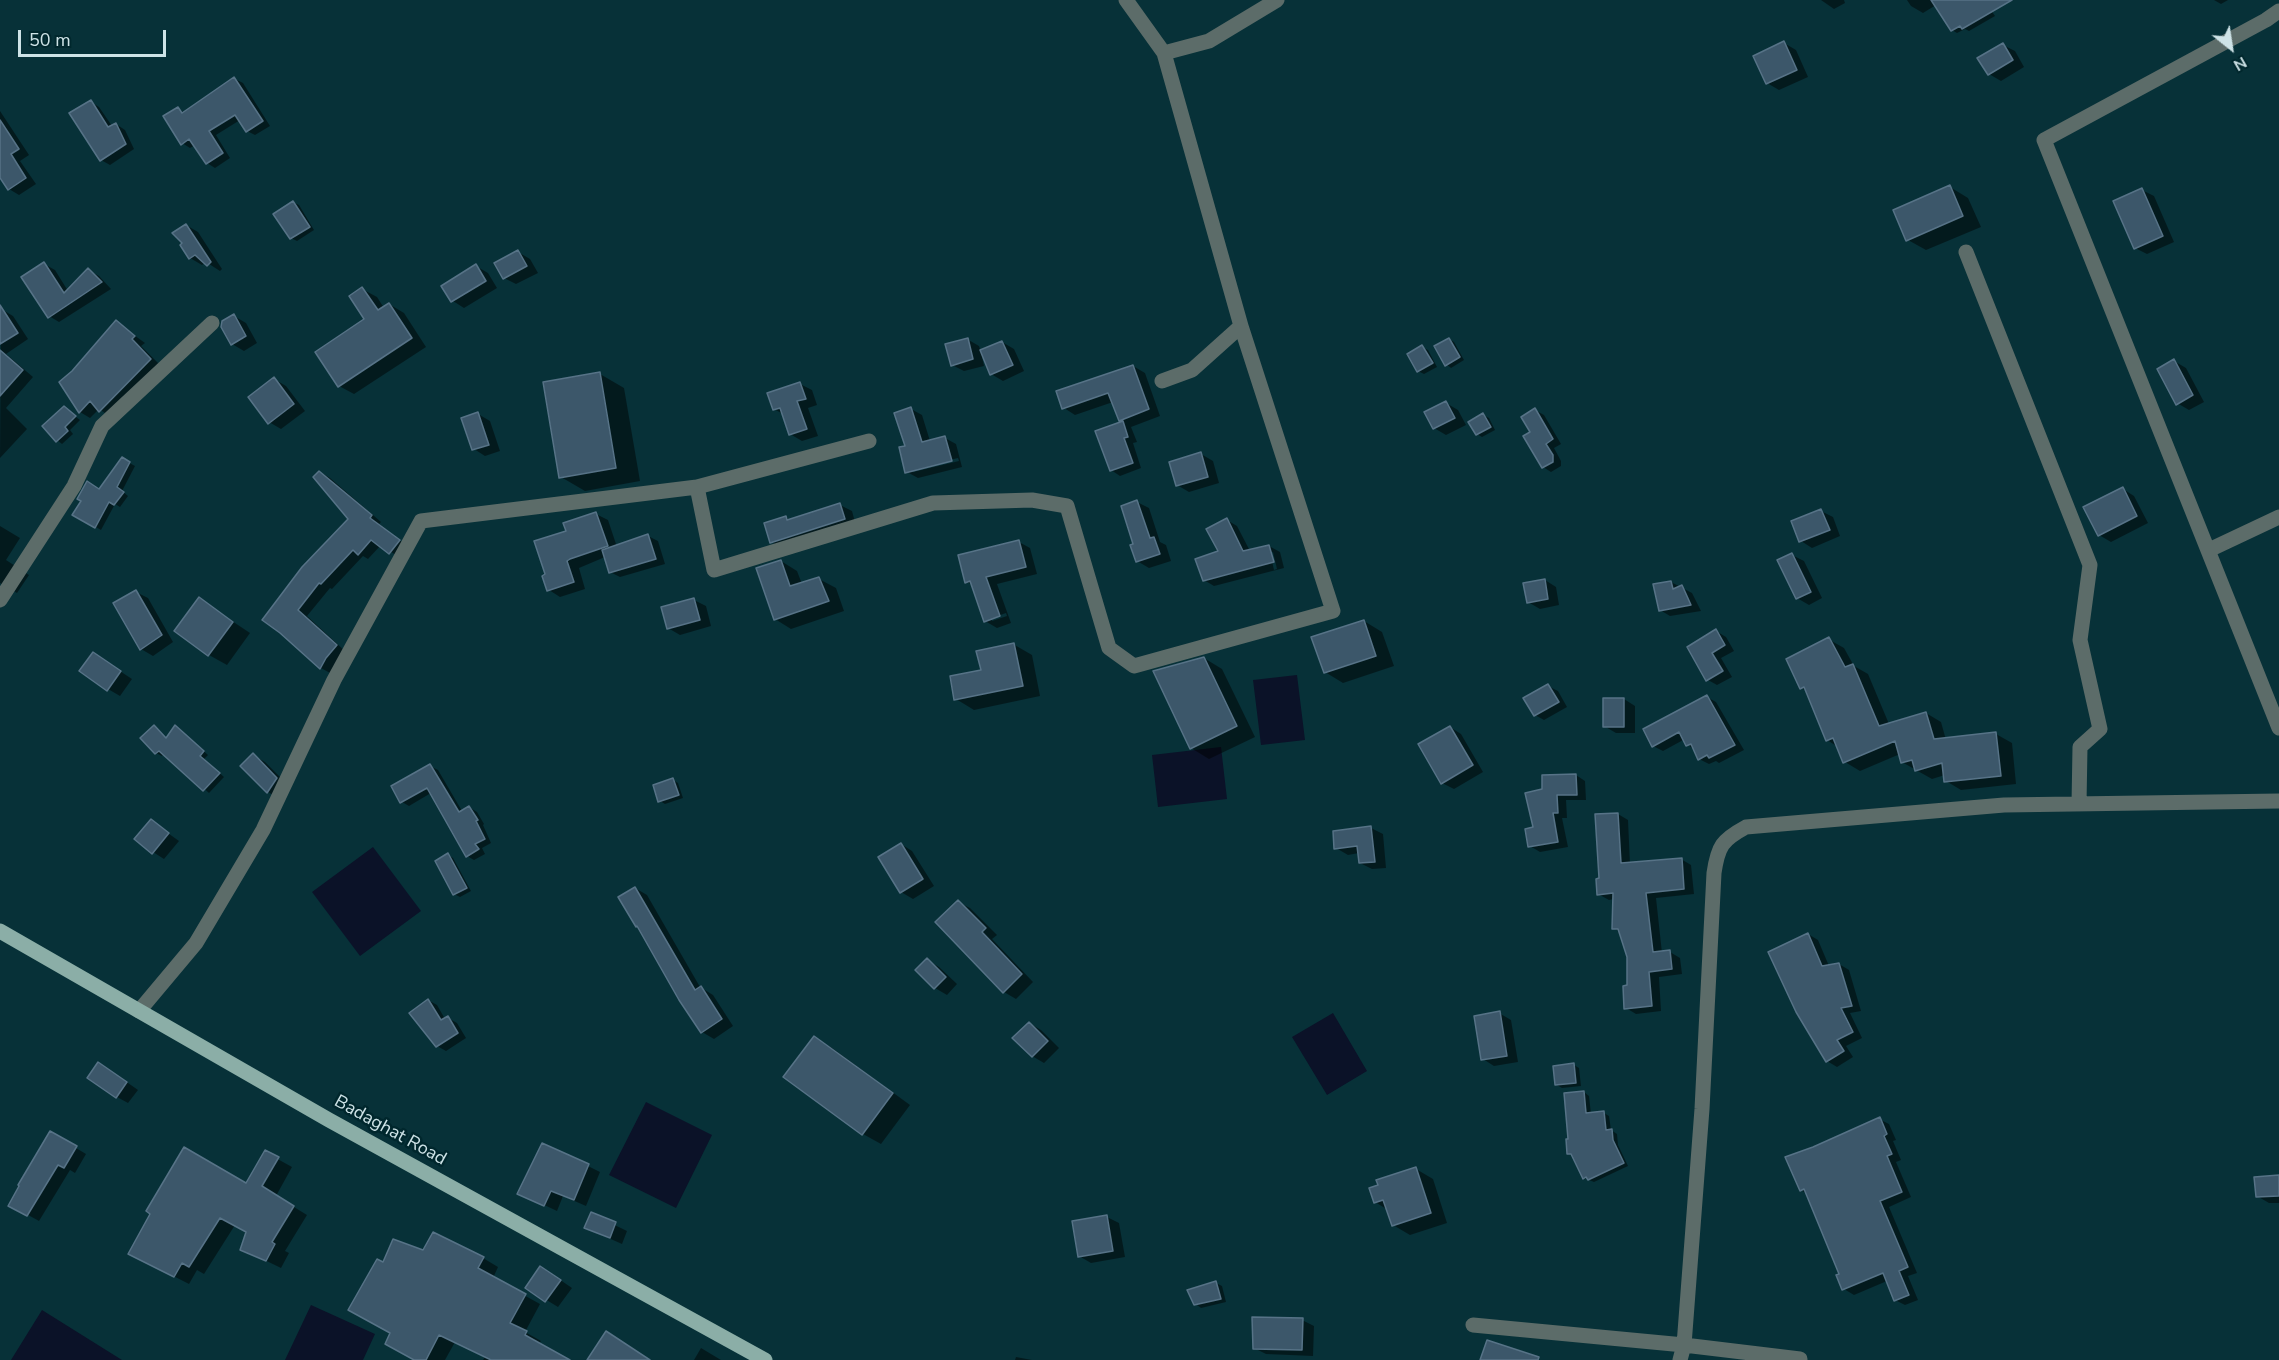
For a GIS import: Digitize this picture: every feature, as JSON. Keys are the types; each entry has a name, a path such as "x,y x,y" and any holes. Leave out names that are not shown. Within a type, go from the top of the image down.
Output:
{"main road":[{"name":"Badaghat Road","path":"0,932 350,1131 765,1360"}],"street":[{"path":"697,487 714,570 933,504 1032,500 1067,506 1109,648 1134,666 1332,611 1241,326 1164,53 1126,0"},
{"path":"1164,53 1209,41 1276,0"},
{"path":"2279,11 2044,140 2279,728"},
{"path":"1966,252 2090,565 2080,640 2100,729 2080,747 2079,804"},
{"path":"0,600 74,486 102,426 212,323"},
{"path":"1162,381 1192,370 1241,326"},
{"path":"139,1011 196,943 263,830 334,680 420,521 697,487 869,441"},
{"path":"2209,550 2279,517"},
{"path":"1682,1352 1702,1109 1714,873 1717,852 1726,837 1746,827 2004,805 2279,801"},
{"path":"1473,1325 1682,1352 1800,1359"}],"water":[{"path":"1297,675 1305,740 1261,745 1253,680"},
{"path":"1221,747 1227,799 1158,807 1152,755"},
{"path":"373,847 421,911 360,956 312,892"},
{"path":"1333,1013 1367,1071 1327,1095 1292,1037"},
{"path":"646,1102 712,1135 676,1208 609,1175"},
{"path":"311,1305 375,1334 363,1360 285,1360"},
{"path":"42,1310 122,1360 11,1360"}],"building":[{"path":"1931,0 2012,0 1962,29 1960,26 1951,31"},
{"path":"1784,41 1797,70 1766,84 1753,56"},
{"path":"2003,43 2013,60 1988,75 1977,58"},
{"path":"234,77 263,121 246,132 235,115 209,131 223,153 206,164 189,139 181,145 163,116 178,107 182,113"},
{"path":"91,100 108,127 116,123 126,144 100,161 69,113"},
{"path":"0,120 19,149 11,154 26,178 8,190 0,178"},
{"path":"1950,185 1963,216 1906,241 1893,210"},
{"path":"2142,188 2163,236 2134,249 2113,201"},
{"path":"293,201 310,227 290,239 273,214"},
{"path":"186,224 211,262 207,266 195,255 189,259 180,245 182,243 172,233"},
{"path":"518,250 527,266 503,279 494,263"},
{"path":"44,262 64,293 88,268 102,282 48,318 21,277"},
{"path":"476,264 486,281 451,302 441,286"},
{"path":"362,287 378,310 389,303 412,338 338,387 315,352 364,319 349,296"},
{"path":"0,305 18,333 0,344"},
{"path":"234,314 246,336 231,345 221,327 222,321"},
{"path":"116,320 135,336 132,339 151,359 99,412 90,401 79,413 59,382 72,371"},
{"path":"968,338 973,359 951,366 945,344"},
{"path":"1449,338 1460,357 1445,366 1434,346"},
{"path":"1002,341 1013,365 990,375 980,350"},
{"path":"1422,345 1433,363 1417,372 1407,354"},
{"path":"0,350 23,370 0,396"},
{"path":"2174,359 2193,395 2176,405 2157,369"},
{"path":"1133,365 1149,409 1119,421 1108,393 1062,409 1056,391"},
{"path":"600,372 616,468 559,478 543,382"},
{"path":"274,377 294,404 268,424 248,397"},
{"path":"800,382 806,399 797,401 807,429 789,435 780,408 773,410 767,393"},
{"path":"1446,401 1455,418 1433,429 1424,412"},
{"path":"64,406 76,416 65,427 68,431 56,442 42,426"},
{"path":"911,407 922,442 945,436 952,461 905,473 899,447 905,446 894,413"},
{"path":"1535,408 1553,439 1546,444 1553,455 1553,462 1542,468 1523,436 1530,432 1521,417"},
{"path":"478,412 489,445 472,450 461,418"},
{"path":"1483,413 1491,427 1476,435 1468,422"},
{"path":"1123,421 1128,437 1124,438 1133,463 1110,471 1095,431"},
{"path":"1201,452 1208,477 1176,486 1169,462"},
{"path":"122,457 130,462 117,487 124,492 114,505 109,502 95,528 72,515 81,501 77,499 87,481 99,489"},
{"path":"319,471 372,515 370,518 400,540 389,554 371,540 358,555 353,550 321,584 319,583 298,610 337,645 320,669 262,620 302,567 348,519 313,477"},
{"path":"2123,487 2137,516 2098,536 2083,507"},
{"path":"1137,500 1150,538 1154,537 1160,554 1136,562 1121,506"},
{"path":"840,503 845,519 770,543 764,523 786,516 787,520"},
{"path":"1821,509 1830,530 1799,542 1791,521"},
{"path":"596,512 608,546 567,561 574,582 547,591 542,576 545,574 534,541 566,531 563,523"},
{"path":"1227,518 1243,551 1269,545 1274,562 1203,581 1195,559 1218,551 1206,529"},
{"path":"648,534 656,559 609,573 602,550"},
{"path":"1019,540 1026,567 986,577 1000,616 984,622 970,581 965,583 958,555"},
{"path":"1792,553 1811,592 1796,599 1777,560"},
{"path":"781,560 790,586 819,577 829,601 774,620 756,568"},
{"path":"1545,579 1548,599 1527,603 1523,583"},
{"path":"1671,581 1673,589 1682,585 1691,605 1659,611 1653,584"},
{"path":"136,590 162,635 140,650 113,603"},
{"path":"199,597 233,622 208,656 174,631"},
{"path":"694,598 700,620 667,629 661,607"},
{"path":"1364,620 1376,656 1324,673 1311,637"},
{"path":"1716,629 1725,645 1712,653 1723,671 1706,681 1687,647"},
{"path":"1829,637 1845,667 1853,664 1879,726 1926,712 1934,739 1996,732 2001,776 1944,782 1942,763 1915,771 1912,760 1901,763 1895,741 1843,763 1833,738 1826,741 1804,687 1800,689 1786,659"},
{"path":"1014,643 1023,686 954,700 950,676 981,670 976,651"},
{"path":"93,652 121,671 107,691 79,671"},
{"path":"1204,657 1237,726 1190,749 1153,671"},
{"path":"1548,684 1559,702 1534,716 1523,698"},
{"path":"1707,695 1735,745 1709,758 1707,755 1698,760 1691,744 1686,746 1679,732 1652,747 1643,729"},
{"path":"1603,698 1624,698 1624,727 1603,727"},
{"path":"154,725 166,738 175,725 204,751 200,756 220,773 203,791 159,751 155,754 140,738"},
{"path":"1450,726 1473,765 1441,784 1418,744"},
{"path":"253,753 277,778 267,793 240,766"},
{"path":"430,764 459,812 469,806 478,820 476,821 485,839 475,844 479,849 466,857 427,788 400,803 391,786"},
{"path":"1576,774 1577,795 1557,795 1558,813 1553,813 1558,842 1528,847 1525,829 1533,827 1525,793 1542,789 1542,775"},
{"path":"673,778 679,795 658,802 653,785"},
{"path":"1618,813 1621,863 1682,858 1684,889 1646,893 1653,952 1670,950 1672,969 1649,972 1652,1006 1624,1009 1623,986 1627,985 1627,957 1618,929 1612,929 1613,893 1597,895 1596,879 1599,878 1595,814"},
{"path":"151,819 169,833 152,854 134,839"},
{"path":"1371,826 1375,862 1359,863 1357,846 1334,849 1333,831"},
{"path":"901,843 923,879 900,893 878,857"},
{"path":"448,853 467,888 453,895 435,861"},
{"path":"635,887 695,990 701,986 722,1019 701,1033 618,897"},
{"path":"958,900 986,928 982,932 1022,974 1003,993 935,922"},
{"path":"1808,933 1822,966 1839,963 1852,1006 1841,1008 1853,1032 1837,1040 1844,1051 1826,1062 1796,1012 1768,952"},
{"path":"927,958 946,977 934,989 915,970"},
{"path":"428,999 441,1020 448,1016 458,1033 436,1047 409,1013"},
{"path":"1500,1011 1507,1056 1481,1060 1474,1016"},
{"path":"1029,1022 1048,1041 1032,1057 1012,1038"},
{"path":"814,1036 893,1093 862,1135 783,1077"},
{"path":"98,1062 127,1082 116,1098 87,1078"},
{"path":"1574,1063 1576,1083 1555,1085 1553,1066"},
{"path":"1584,1091 1586,1113 1604,1111 1606,1130 1612,1129 1613,1140 1624,1163 1588,1180 1586,1177 1583,1179 1571,1154 1567,1154 1566,1139 1568,1139 1564,1093"},
{"path":"1880,1117 1887,1134 1884,1136 1892,1154 1887,1156 1902,1192 1880,1201 1908,1267 1899,1271 1909,1295 1894,1301 1883,1273 1842,1290 1836,1275 1839,1274 1804,1189 1800,1191 1785,1157"},
{"path":"50,1131 77,1146 64,1168 58,1165 27,1216 8,1206"},
{"path":"542,1143 589,1164 574,1200 551,1191 544,1206 517,1194"},
{"path":"184,1147 246,1183 265,1150 279,1157 262,1186 294,1206 272,1242 275,1244 266,1261 240,1250 246,1232 220,1218 189,1267 182,1263 174,1277 128,1254 150,1214 146,1211"},
{"path":"1416,1167 1431,1213 1392,1226 1383,1200 1374,1203 1369,1188 1378,1185 1376,1180"},
{"path":"2279,1175 2279,1196 2256,1197 2254,1177"},
{"path":"591,1212 616,1222 610,1238 584,1228"},
{"path":"1107,1215 1113,1251 1078,1257 1072,1221"},
{"path":"433,1232 484,1257 478,1268 526,1294 510,1323 527,1331 525,1335 570,1360 491,1360 439,1335 426,1360 414,1360 385,1344 390,1333 348,1310 377,1259 383,1262 393,1239 423,1250"},
{"path":"540,1266 561,1280 545,1302 525,1288"},
{"path":"1216,1281 1221,1299 1194,1305 1187,1290"},
{"path":"1252,1317 1303,1318 1302,1350 1253,1349"},
{"path":"606,1331 650,1360 587,1360"},
{"path":"1487,1340 1539,1357 1538,1360 1480,1360"}]}
